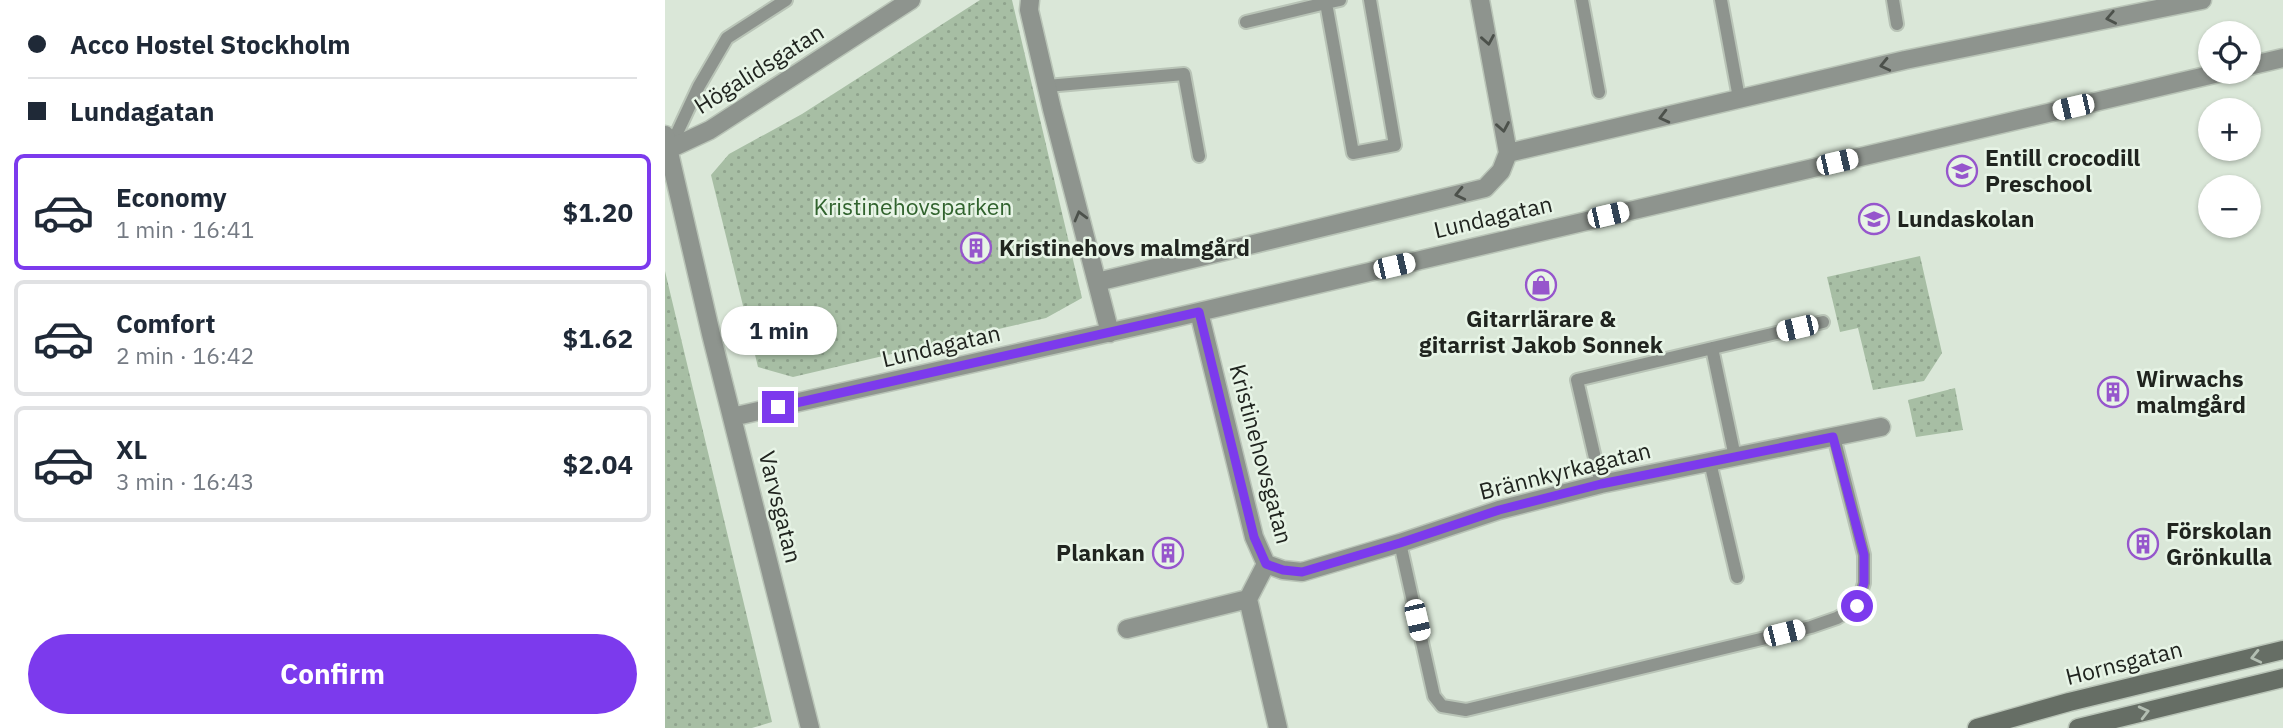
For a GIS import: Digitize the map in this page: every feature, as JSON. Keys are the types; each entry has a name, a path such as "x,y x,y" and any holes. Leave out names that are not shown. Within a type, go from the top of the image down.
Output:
{"main road":[{"name":"Hornsgatan","path":"1977,728 2069,702 2283,650"},
{"path":"2078,728 2283,678"}],"street":[{"name":"Högalidsgatan","path":"666,148 710,130 911,0"},
{"path":"1030,0 1029,10 1047,86 1110,333"},
{"path":"1480,0 1508,153 2141,6 2201,0"},
{"path":"2261,63 2283,58"},
{"name":"Lundagatan","path":"732,417 1110,333 2198,78"},
{"name":"Varvsgatan","path":"666,148 810,728"},
{"name":"Lundagatan","path":"1097,282 1485,188 1501,171 1508,153"},
{"name":"Kristinehovsgatan","path":"1199,312 1254,537 1266,564 1248,599"},
{"name":"Brännkyrkagatan","path":"1266,564 1283,570 1302,572 1499,510 1601,484 1881,427"},
{"path":"1127,629 1248,599 1278,728"}],"lane":[{"path":"666,148 727,38 786,0"},
{"path":"1246,22 1340,0"},
{"path":"1326,3 1353,153 1395,145 1370,0"},
{"path":"1582,0 1599,92"},
{"path":"1721,0 1739,98"},
{"path":"1893,0 1897,24"},
{"path":"1047,86 1184,74 1199,156"},
{"path":"1601,484 1577,380 1823,322"},
{"path":"1712,348 1735,457"},
{"path":"1400,543 1434,696 1442,706 1466,710 1811,626 1837,618 1857,606 1864,583 1864,555 1833,437"},
{"path":"1710,462 1737,577"}],"green space":[{"name":"Kristinehovsparken","path":"980,0 1012,0 1082,298 1046,318 793,377 758,367 711,175 729,154 802,114"},
{"path":"1920,256 1942,353 1924,381 1873,390 1858,328 1840,332 1827,277"},
{"path":"665,271 772,722 752,728 665,728"},
{"path":"1955,388 1963,430 1916,437 1908,400"}],"place":[{"name":"Entill crocodill Preschool","path":"1962,171"},
{"name":"Lundaskolan","path":"1874,219"},
{"name":"Kristinehovs malmgård","path":"976,248"},
{"name":"Gitarrlärare & gitarrist Jakob Sonnek","path":"1541,285"},
{"name":"Wirwachs malmgård","path":"2113,392"},
{"name":"Förskolan Grönkulla","path":"2143,544"},
{"name":"Plankan","path":"1168,553"}],"route":[{"path":"778,407 1199,312 1254,537 1266,564 1283,570 1302,572 1499,510 1601,484 1833,437 1864,555 1864,583 1857,606"}]}
